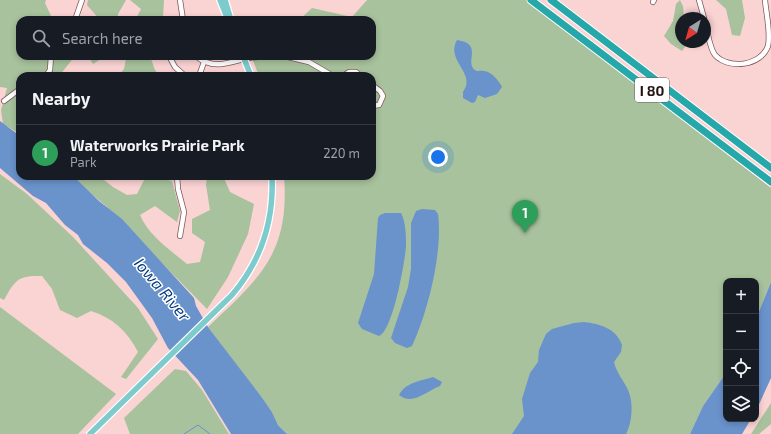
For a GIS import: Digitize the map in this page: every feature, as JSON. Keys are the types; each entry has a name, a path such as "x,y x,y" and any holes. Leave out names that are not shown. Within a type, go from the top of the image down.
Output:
{"highway":[{"name":"I 80","path":"531,0 771,182"},
{"name":"I 80","path":"551,0 771,168"}],"main road":[{"path":"220,0 226,16"},
{"path":"225,0 230,16"},
{"path":"245,60 249,72"},
{"path":"90,434 235,291 257,256 265,238 270,219 273,196 272,180"}],"street":[{"path":"76,16 82,0"},
{"path":"180,0 182,16"},
{"path":"699,0 702,12"},
{"path":"711,45 719,58 729,64 752,61 765,52 770,42 765,0"},
{"path":"49,72 51,60"},
{"path":"171,60 175,67 181,72"},
{"path":"201,60 204,62 222,65 238,60"},
{"path":"300,60 308,62 326,72"},
{"path":"200,72 204,62"},
{"path":"376,88 380,91 382,96 379,105 376,105"},
{"path":"4,101 16,92"},
{"path":"177,180 184,212 180,236"}],"green space":[{"path":"0,0 46,0 45,3 51,16 16,16 16,60 72,60 62,72 16,72 16,132 3,124 1,110 7,88 0,87"},
{"path":"88,0 126,0 118,16 97,16 87,5"},
{"path":"130,0 164,0 163,16 137,16 141,9"},
{"path":"367,0 527,0 771,188 771,282 759,312 759,278 723,278 723,377 703,406 690,434 287,434 278,425 272,412 208,327 243,294 268,262 276,245 282,225 285,203 284,180 376,180 376,72 257,72 253,60 376,60 376,16 353,16"},
{"path":"680,0 684,12 675,12 675,47 664,36 673,21 676,4"},
{"path":"716,0 742,0 745,18 740,36 732,35 726,9"},
{"path":"312,8 348,16 303,16"},
{"path":"677,48 684,48 682,51"},
{"path":"90,60 100,60 93,64"},
{"path":"126,60 151,60 157,72 121,72 124,69"},
{"path":"0,174 27,194 73,237 138,308 158,339 126,379 121,377 138,352 119,326 106,317 91,311 77,318 60,310 52,289 42,276 27,277 18,280 4,300 0,298"},
{"path":"75,180 104,180 127,195 137,194 144,180 172,181 180,211 177,222 155,206 140,215 154,236 187,264 200,262 205,242 192,233 192,219 210,210 207,180 225,180 230,192 254,204 248,234 228,277 207,309 106,206"},
{"path":"0,307 116,394 78,434 0,434"},
{"path":"175,369 186,371 202,390 229,434 130,434 124,418"},
{"path":"771,403 771,424 759,434 751,434"}],"water":[{"path":"457,40 470,45 472,49 472,67 475,70 487,71 499,82 502,87 497,94 485,98 478,95 475,102 472,103 463,98 466,79 455,54 454,47"},
{"name":"Iowa River","path":"0,121 16,133 16,180 77,180 99,201 122,219 194,298 196,306 208,327 260,395 272,412 278,425 287,434 231,434 198,380 168,348 152,318 126,282 107,263 83,244 78,235 65,225 46,203 33,196 0,168"},
{"path":"422,209 435,210 438,214 438,245 433,281 424,316 412,346 407,348 395,343 391,338 408,287 411,269 411,223 416,211"},
{"path":"385,213 401,213 405,225 406,246 401,280 393,309 389,322 379,336 362,329 358,323 374,274 378,218 380,215"},
{"path":"771,282 771,378 759,404 759,314"},
{"path":"584,322 596,324 612,331 622,345 621,352 614,362 616,369 630,395 632,407 631,419 626,434 512,434 524,416 522,399 530,373 538,362 539,350 546,334 552,329"},
{"path":"433,377 442,382 440,386 414,398 404,398 399,395 406,387"},
{"path":"723,377 723,422 749,422 742,434 690,434 703,406"}],"waterway":[{"path":"184,434 198,425 210,434"}],"place":[{"name":"Waterworks Prairie Park","path":"525,233"}]}
